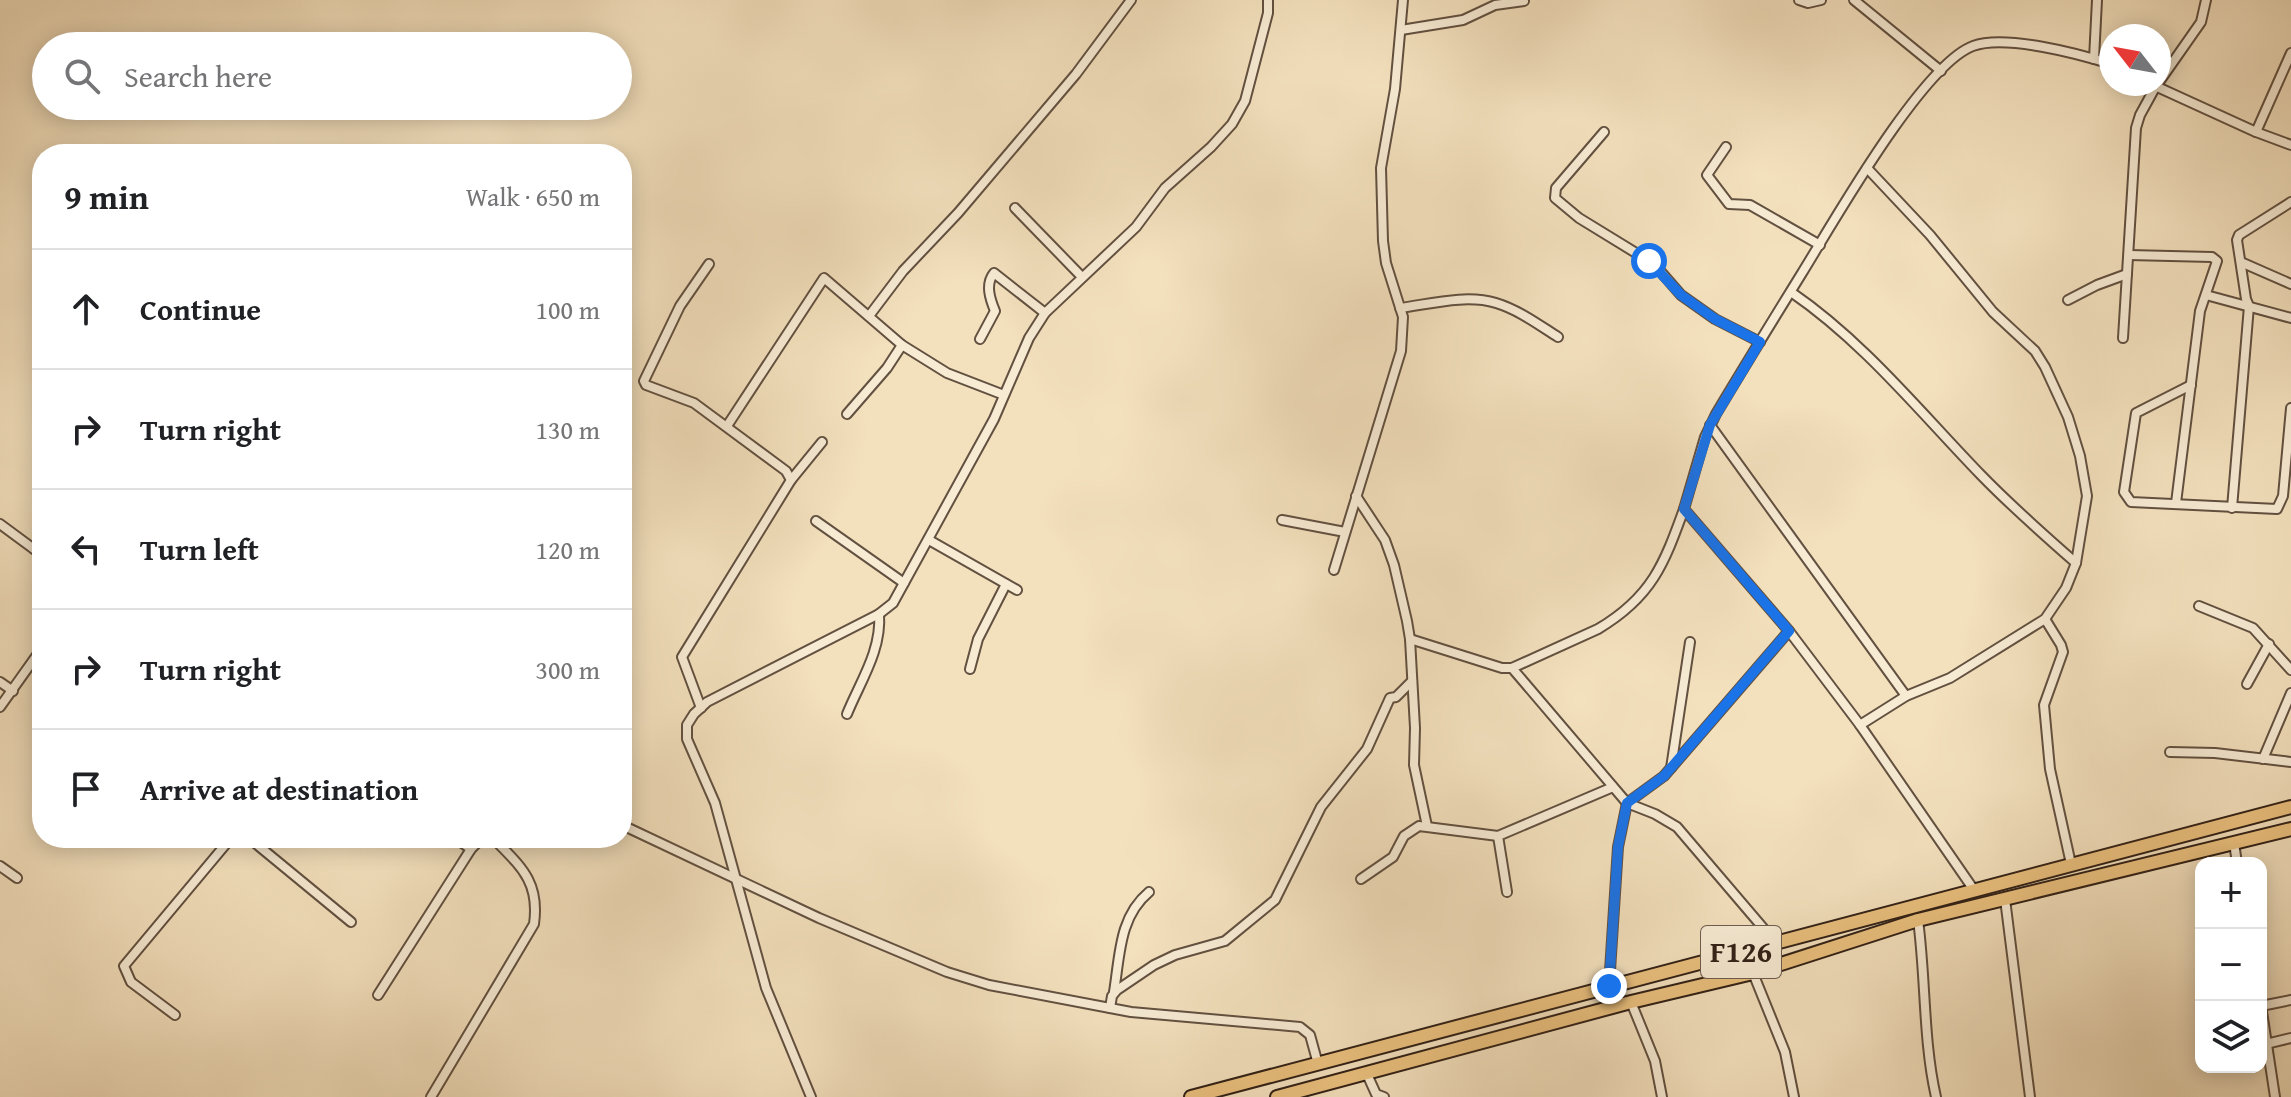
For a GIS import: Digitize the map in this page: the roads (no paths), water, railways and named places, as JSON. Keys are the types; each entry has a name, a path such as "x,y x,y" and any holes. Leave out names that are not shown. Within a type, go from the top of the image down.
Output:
{"main road":[{"name":"F126","path":"1191,1097 2291,807"},
{"name":"F126","path":"1277,1097 1631,1002 1753,973 1918,920 2291,829"}],"street":[{"path":"869,316 903,271 958,213 1076,74 1131,0"},
{"path":"811,1097 766,988 738,879 715,803 687,739 687,725 701,708 879,614 893,603 994,419 1029,338 1045,313 1136,227 1165,188 1232,124 1245,101 1268,13 1268,0"},
{"path":"1334,570 1401,351 1404,330 1386,263 1381,168 1395,89 1403,0"},
{"path":"1799,0 1808,3 1821,0"},
{"path":"1854,0 1941,71"},
{"path":"2094,59 2097,0"},
{"path":"2171,63 2201,22 2206,0"},
{"path":"1401,30 1463,20 1495,5 1524,1"},
{"path":"1512,668 1610,622 1650,586 1669,552 1710,425 1867,168 1941,71 1961,52 1973,46 2000,42 2099,60"},
{"path":"2256,132 2286,76 2291,53"},
{"path":"2171,91 2256,132 2291,145"},
{"path":"2123,338 2136,128 2150,96"},
{"path":"1604,132 1556,188 1555,198 1579,218 1654,264 1681,295 1715,319 1760,342"},
{"path":"1726,147 1707,175 1729,204 1750,205 1820,245"},
{"path":"1860,725 1906,696 1950,678 2045,619 2066,588 2076,563 2087,496 2080,456 2068,417 2035,351 1984,303 1930,235 1867,168"},
{"path":"2232,508 2249,306 2243,263 2237,246 2239,235 2291,202"},
{"path":"1015,208 1082,277"},
{"path":"2129,255 2215,259 2217,264 2200,311 2176,503"},
{"path":"2243,263 2291,284"},
{"path":"709,264 680,306 644,381 646,385 694,403 786,471 791,480"},
{"path":"980,339 995,311 989,287 994,273 1045,313"},
{"path":"2068,300 2127,274"},
{"path":"727,426 824,278 902,345 947,373 1004,395"},
{"path":"1791,292 1859,346 1984,477 2076,563"},
{"path":"2206,295 2291,318"},
{"path":"1400,308 1457,300 1491,302 1515,311 1558,337"},
{"path":"847,414 887,368 902,345"},
{"path":"2191,385 2136,413 2124,492 2131,502 2274,510 2287,499 2291,408"},
{"path":"1710,425 1906,696"},
{"path":"701,708 682,657 791,480 822,442"},
{"path":"1356,496 1385,540 1394,565 1410,639 1414,765 1427,826"},
{"path":"1684,509 1789,631 1886,760 1974,890"},
{"path":"1282,520 1345,532"},
{"path":"816,521 904,583"},
{"path":"0,524 32,548"},
{"path":"929,540 1017,590"},
{"path":"970,669 978,639 1006,584"},
{"path":"2199,606 2245,624 2260,634 2291,670"},
{"path":"847,714 875,652 880,630 879,614"},
{"path":"2045,619 2063,652 2044,705 2050,769 2071,864"},
{"path":"1609,986 1618,847 1627,803 1671,768 1789,631"},
{"path":"1410,639 1512,668 1627,803 1677,827 1776,943"},
{"path":"1671,768 1690,642"},
{"path":"2247,684 2269,644"},
{"path":"0,707 32,663"},
{"path":"1114,993 1166,959 1228,940 1275,900 1321,807 1367,749 1390,698 1396,697 1412,681"},
{"path":"0,682 13,691"},
{"path":"2263,759 2291,693"},
{"path":"2170,752 2215,753 2291,762"},
{"path":"1361,879 1393,857 1404,836 1419,826 1498,836 1613,787"},
{"path":"632,830 819,918 947,972 989,985 1110,1008 1300,1027 1310,1035 1318,1064"},
{"path":"1498,836 1507,892"},
{"path":"2234,843 2236,857"},
{"path":"175,1015 131,982 124,966 223,848"},
{"path":"261,848 351,922"},
{"path":"431,1097 534,924 535,898 526,872 503,848"},
{"path":"378,995 471,849"},
{"path":"0,866 17,878"},
{"path":"1110,1008 1124,926 1139,901 1149,892"},
{"path":"2005,899 2030,1097"},
{"path":"1918,920 1924,963 1930,1065 1936,1097"},
{"path":"1753,973 1785,1052 1794,1097"},
{"path":"2267,1005 2291,1000"},
{"path":"1631,1002 1655,1061 1662,1097"},
{"path":"2267,1044 2291,1038"},
{"path":"2267,1050 2275,1097"},
{"path":"1366,1072 1378,1096"}]}
